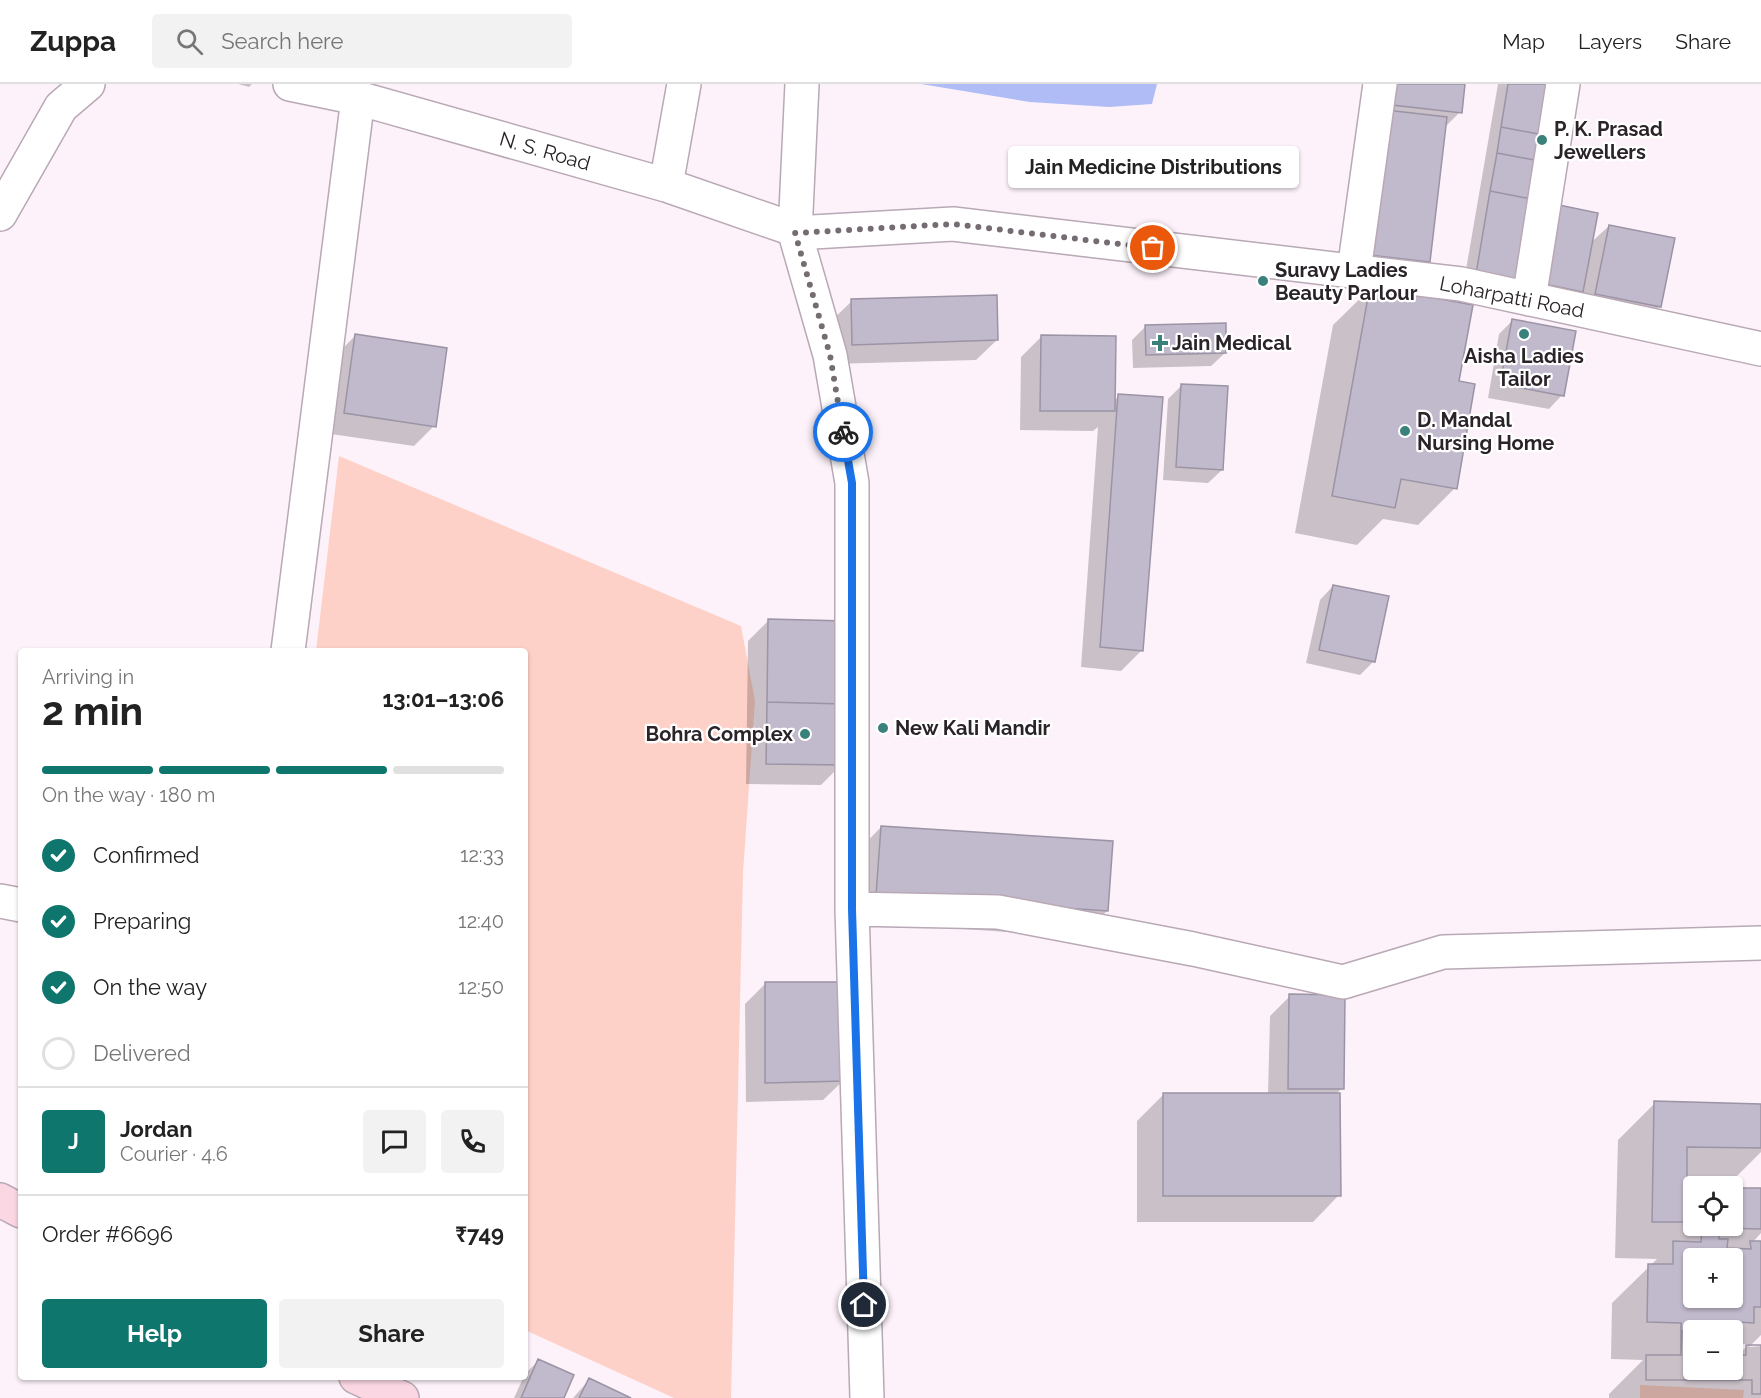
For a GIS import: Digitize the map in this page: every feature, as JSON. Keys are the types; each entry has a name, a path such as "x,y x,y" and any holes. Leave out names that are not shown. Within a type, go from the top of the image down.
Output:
{"main road":[{"path":"0,1200 18,1209"},
{"path":"363,1386 402,1398"}],"street":[{"path":"0,214 61,107 88,84"},
{"name":"N. S. Road","path":"290,84 358,98 666,185 795,231"},
{"path":"666,185 684,84"},
{"path":"802,84 795,231 830,355 852,483 852,909 867,1398"},
{"path":"1354,271 1380,84"},
{"path":"1529,299 1563,84"},
{"path":"288,648 358,98"},
{"name":"Loharpatti Road","path":"795,231 953,224 1461,284 1761,350"},
{"path":"0,901 18,904"},
{"path":"852,909 998,912 1193,949 1343,982 1443,952 1761,943"}],"shaded area":[{"path":"339,456 741,626 755,701 743,873 731,1398 674,1398 528,1331 528,648 316,648"},
{"path":"1640,1385 1744,1390 1743,1398 1640,1398"}],"water":[{"path":"921,84 1157,84 1152,104 1109,107 1030,102"}],"building":[{"path":"1394,84 1465,84 1462,113 1392,105"},
{"path":"1508,84 1557,84 1549,136 1501,127"},
{"path":"1386,110 1447,117 1430,262 1369,255"},
{"path":"1501,127 1549,136 1545,162 1497,153"},
{"path":"1497,153 1545,162 1537,200 1490,191"},
{"path":"1490,191 1537,200 1523,281 1476,274"},
{"path":"1559,205 1598,213 1583,292 1544,284"},
{"path":"1609,225 1675,238 1661,307 1595,294"},
{"name":"D. Mandal Nursing Home","path":"1370,286 1473,305 1459,381 1475,384 1457,489 1401,479 1395,508 1332,496"},
{"path":"997,295 998,340 852,345 851,299"},
{"path":"1512,319 1576,331 1564,396 1500,384"},
{"path":"1226,323 1226,353 1146,355 1145,325"},
{"path":"355,334 447,348 436,427 344,413"},
{"path":"1041,335 1116,336 1115,411 1040,411"},
{"path":"1181,384 1228,386 1223,470 1176,467"},
{"path":"1118,394 1163,397 1143,651 1100,647"},
{"path":"1333,585 1389,596 1375,662 1319,650"},
{"path":"768,619 846,621 844,704 767,702"},
{"name":"Bohra Complex","path":"767,702 844,704 843,765 766,764"},
{"path":"881,826 1113,841 1108,911 876,895"},
{"path":"765,982 840,982 845,1081 765,1083"},
{"path":"1289,994 1345,995 1344,1089 1288,1089"},
{"path":"1163,1093 1340,1093 1341,1196 1163,1196"},
{"path":"1654,1101 1761,1104 1761,1148 1687,1147 1687,1176 1683,1176 1683,1222 1652,1222"},
{"path":"1743,1188 1761,1188 1761,1229 1743,1229"},
{"path":"1701,1236 1719,1236 1719,1239 1728,1239 1727,1248 1683,1248 1683,1308 1743,1308 1743,1249 1751,1249 1750,1241 1761,1241 1761,1307 1754,1307 1754,1323 1743,1322 1743,1320 1683,1320 1683,1380 1646,1380 1646,1355 1681,1355 1681,1323 1647,1322 1648,1264 1673,1264 1673,1241 1701,1242"},
{"path":"1683,1331 1683,1380 1646,1380 1646,1355 1681,1355"},
{"path":"1746,1345 1761,1345 1761,1394 1752,1394 1752,1380 1743,1380 1743,1355 1746,1355"},
{"path":"1746,1345 1761,1345 1761,1394 1752,1394 1752,1380 1743,1380 1743,1355 1746,1355"},
{"path":"538,1359 574,1375 564,1398 521,1398"},
{"path":"589,1378 631,1398 579,1398"}],"way so far":[{"path":"843,432 830,355 795,233 953,224 1153,248"}],"place":[{"name":"P. K. Prasad Jewellers","path":"1542,140"},
{"name":"Jain Medicine Distributions","path":"1153,248"},
{"name":"Suravy Ladies Beauty Parlour","path":"1263,281"},
{"name":"Aisha Ladies Tailor","path":"1524,334"},
{"name":"Jain Medical","path":"1160,343"},
{"name":"D. Mandal Nursing Home","path":"1405,431"},
{"name":"New Kali Mandir","path":"883,728"},
{"name":"Bohra Complex","path":"805,734"}],"route":[{"path":"843,432 852,483 852,909 864,1305"}]}
